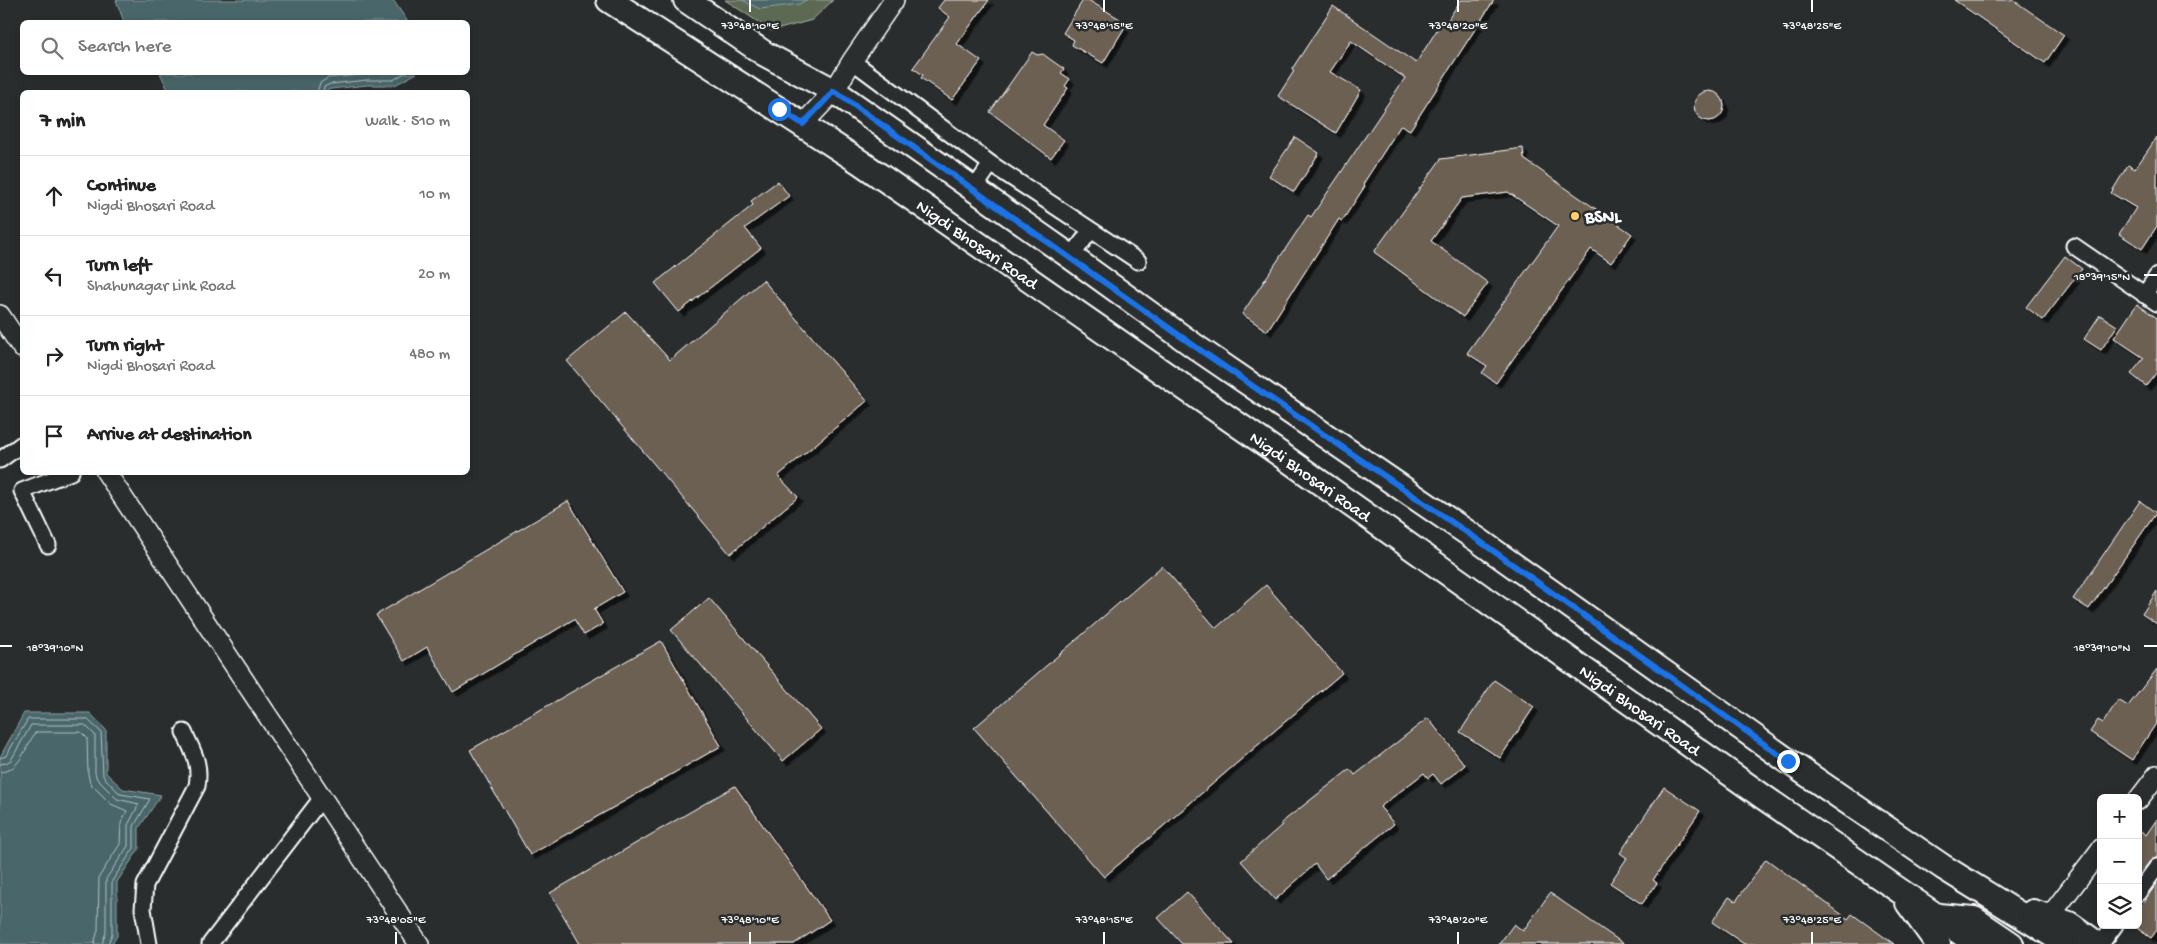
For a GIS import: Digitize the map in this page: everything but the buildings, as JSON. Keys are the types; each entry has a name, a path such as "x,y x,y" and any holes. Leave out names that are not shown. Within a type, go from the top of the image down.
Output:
{"main road":[{"name":"Nigdi Bhosari Road","path":"609,0 803,124 1264,443 1538,639 1938,916 1974,919 2011,944"},
{"path":"686,0 765,54 834,91 1200,350 1486,545 1788,761 1943,867 2067,944"},
{"path":"1898,889 1938,944"},
{"path":"2005,905 2050,916 2069,924 2097,944"},
{"path":"1938,916 1977,944"}],"street":[{"path":"803,124 834,91 894,0"},
{"path":"852,61 991,164 1138,261"},
{"path":"974,189 991,164"},
{"path":"1071,257 1091,230"},
{"path":"2074,246 2157,303"},
{"path":"2144,294 2157,276"},
{"path":"0,315 20,345"},
{"path":"0,460 20,445"},
{"path":"48,545 22,491 63,475"},
{"path":"108,475 321,799 419,944"},
{"path":"150,944 143,909 145,885 197,786 200,772 184,732"},
{"path":"2142,795 2157,775"},
{"path":"210,944 321,799"},
{"path":"2050,916 2097,854"},
{"path":"2142,888 2157,867"},
{"path":"2101,944 2112,929"}],"green space":[{"path":"725,0 833,0 812,20 772,31"}],"water":[{"path":"116,0 393,0 407,20 123,20"},
{"path":"742,0 806,0 799,4 760,9"},
{"path":"161,75 413,75 395,85 367,85 328,90 168,90"},
{"path":"24,713 90,713 106,730 106,773 123,789 161,795 139,828 139,849 117,882 117,936 112,944 0,944 0,757"}],"place":[{"name":"BSNL","path":"1575,216"}],"route":[{"path":"779,109 803,124 834,91 1200,350 1478,540 1788,761"}]}
